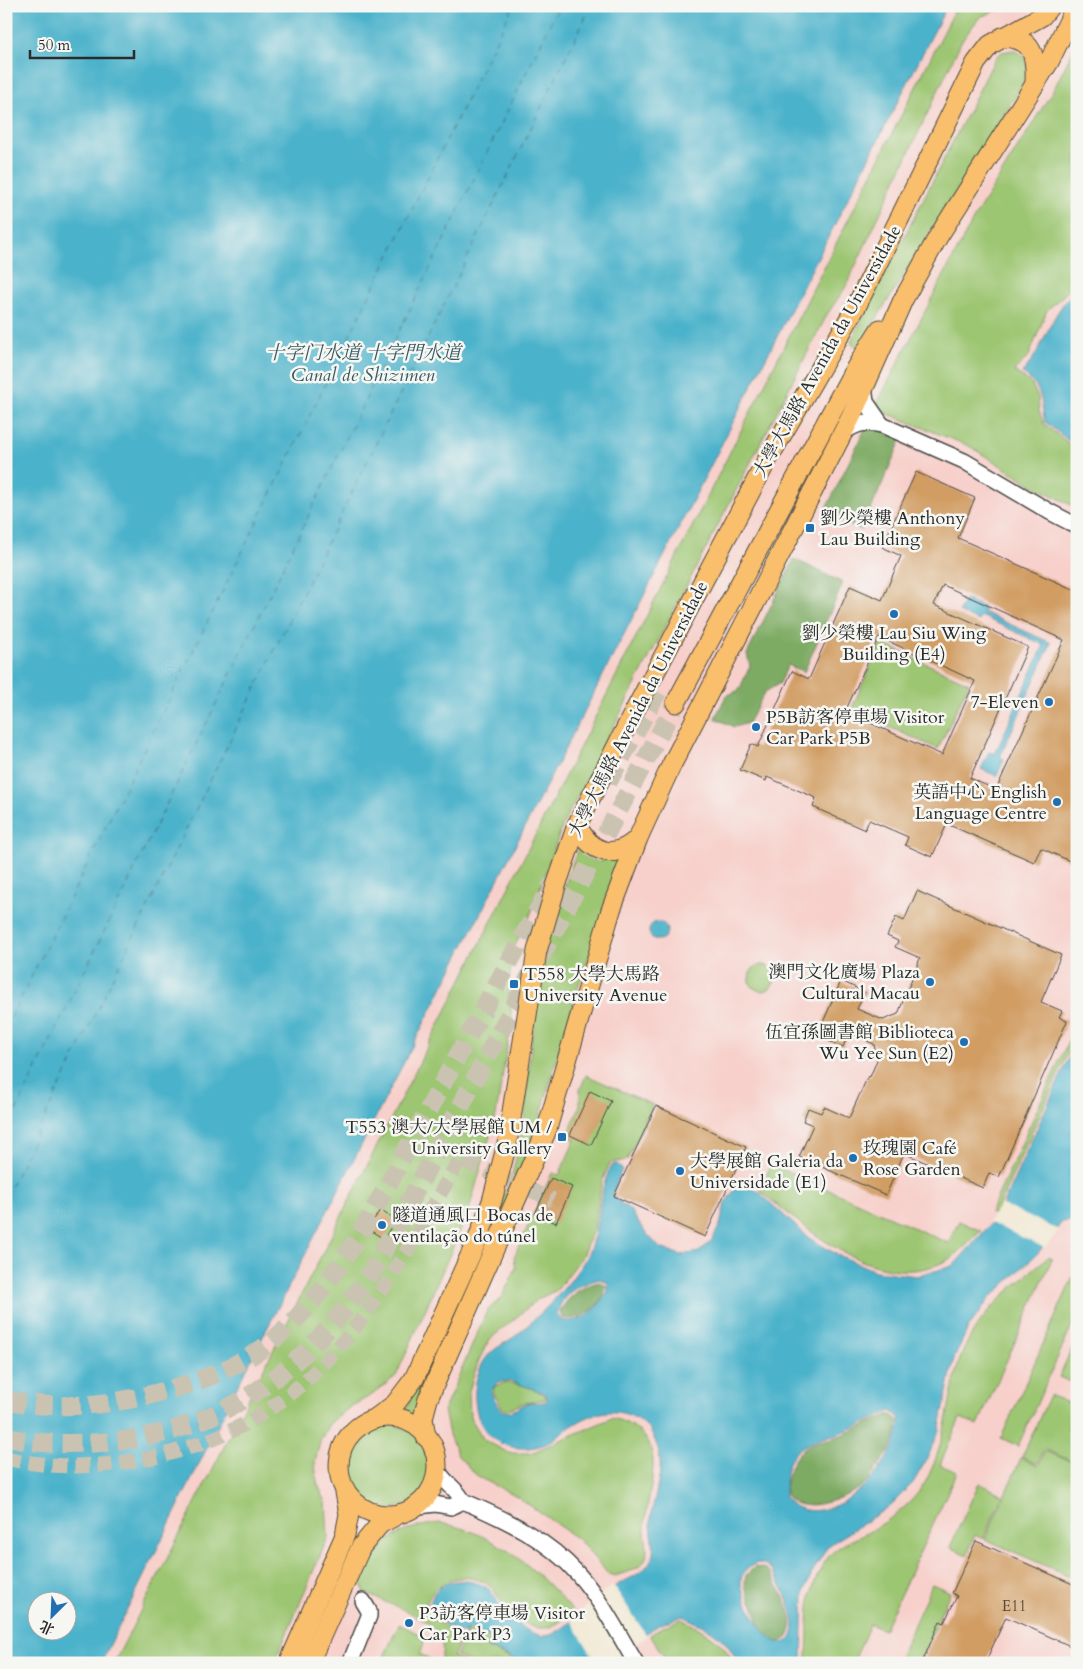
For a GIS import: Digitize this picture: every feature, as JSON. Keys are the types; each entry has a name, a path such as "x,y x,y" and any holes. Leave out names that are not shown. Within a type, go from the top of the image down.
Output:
{"main road":[{"name":"大學大馬路 Avenida da Universidade","path":"376,1418 395,1404 414,1379 492,1201 507,1144 537,951 556,886 577,825 633,714 765,464 856,307 976,64 990,44 1042,16 1050,6"},
{"path":"426,1437 423,1418 428,1399 546,1132 611,910 638,838 702,704 840,436 903,300 938,237 1049,62 1076,6"},
{"path":"1002,37 1022,41 1031,49 1036,61 1034,84"},
{"path":"676,703 852,374 876,334 903,300"},
{"path":"658,691 815,396 856,307"},
{"path":"577,825 584,838 603,851 611,852 626,848 638,838"},
{"path":"289,1663 345,1535 348,1514 345,1492 340,1480 338,1467 345,1441 353,1431 376,1418 396,1416 418,1428 432,1446 437,1468 434,1483 418,1506 380,1524 362,1546 309,1663"},
{"path":"345,1492 354,1503 368,1512 382,1515 398,1515"}],"street":[{"path":"864,386 866,402 882,425"},
{"path":"840,436 853,425 870,422 882,425 964,461 1077,526"},
{"path":"437,1468 445,1481 458,1492 466,1503 512,1523 543,1543 564,1560 587,1585 635,1661"},
{"path":"418,1506 435,1504 451,1507 466,1503"},
{"path":"350,1663 369,1616 369,1611 363,1601"}],"shaded area":[{"path":"947,6 1077,6 1077,1663 101,1663 234,1393"}],"green space":[{"path":"957,6 1008,6 980,17 962,40 845,288 828,313 563,824 530,916 514,947 508,989 512,1017 496,1115 468,1213 396,1376 372,1395 350,1407 329,1424 321,1439 315,1462 317,1483 326,1502 328,1537 274,1663 114,1663"},
{"path":"1077,42 1077,283 1047,310 1029,356 1014,371 1031,383 1038,397 1039,411 1044,424 1077,450 1077,508 1032,485 969,446 881,411 876,405 974,218 1054,89"},
{"path":"1013,50 1024,57 1028,76 860,345 854,346 851,341 996,57 1002,52"},
{"path":"868,423 902,438 862,530 824,513"},
{"path":"794,559 843,583 804,672 788,665 780,683 765,692 748,723 734,727 715,718 726,696 739,690 750,666 747,654"},
{"path":"881,643 969,683 938,749 851,710"},
{"path":"579,845 598,861 623,858 576,993 535,1134 414,1421 403,1415 511,1180 524,1122 537,981 546,940"},
{"path":"762,965 772,968 775,978 772,988 762,991 752,988 749,978 752,968"},
{"path":"1077,1022 1077,1033 995,1214 990,1213"},
{"path":"586,1075 653,1105 627,1160 610,1163 602,1181 594,1228 581,1258 557,1290 538,1299 489,1340 478,1362 469,1391 470,1417 484,1440 509,1453 531,1453 612,1418 631,1426 643,1435 650,1447 653,1461 645,1526 647,1555 643,1563 634,1569 615,1576 608,1574 579,1540 515,1495 478,1477 458,1456 449,1435 444,1410 487,1311 502,1297 516,1268 514,1257 552,1173 559,1175 575,1140 568,1136 580,1105 580,1090"},
{"path":"771,1164 948,1243 959,1221 981,1231 951,1258 920,1269 895,1270 870,1264 846,1253 823,1239 760,1191"},
{"path":"1048,1257 1052,1259 978,1425 960,1418 940,1465 957,1472 884,1630 870,1624 853,1663 806,1663 808,1616 811,1597 816,1579 823,1566 837,1548 873,1530 901,1510 917,1494 929,1475 939,1449 957,1369 971,1335 1006,1293"},
{"path":"1077,1268 1077,1314 1018,1446 1001,1438"},
{"path":"600,1282 606,1286 601,1300 596,1306 577,1318 562,1318 560,1311 572,1296 587,1286"},
{"path":"1077,1337 1077,1385 1059,1377"},
{"path":"504,1383 531,1388 546,1396 546,1399 524,1403 506,1410 502,1408 493,1391 495,1386"},
{"path":"1050,1395 1077,1407 1067,1429 1077,1434 1076,1463 1044,1449 1037,1464 1022,1457"},
{"path":"892,1415 898,1421 893,1443 888,1453 862,1486 838,1499 824,1503 798,1504 790,1500 786,1490 788,1475 795,1459 803,1450 814,1443 839,1436"},
{"path":"387,1425 410,1432 422,1444 429,1467 422,1490 410,1502 387,1509 364,1502 352,1490 345,1467 352,1444 364,1432"},
{"path":"1045,1451 1077,1464 1077,1580 985,1539 1021,1458 1038,1466"},
{"path":"979,1483 1003,1495 983,1539 975,1535 967,1555 950,1547"},
{"path":"440,1523 479,1535 514,1555 544,1580 572,1610 553,1626 544,1628 534,1627 508,1609 487,1584 467,1578 456,1578 436,1588 427,1602 432,1614 440,1623 462,1636 453,1657 466,1663 439,1663 442,1650 440,1638 433,1628 411,1613 365,1592 361,1584 375,1557 390,1540 410,1529"},
{"path":"755,1567 766,1569 770,1573 788,1607 791,1629 786,1638 779,1642 770,1639 764,1633 747,1592 745,1584 746,1575"},
{"path":"932,1584 950,1592 919,1663 897,1663"},
{"path":"681,1619 712,1636 724,1648 734,1663 668,1663 650,1635"},
{"path":"399,1624 419,1634 424,1643 420,1654 438,1663 381,1663"},
{"path":"468,1629 491,1638 487,1648 520,1663 471,1663 456,1656"}],"water":[{"name":"十字门水道 十字門水道 Canal de Shizimen","path":"6,6 947,6 234,1393 101,1663 6,1663"},
{"path":"1077,289 1077,447 1045,422 1038,389 1022,373 1036,353 1060,308"},
{"path":"965,599 985,608 983,612 1051,643 1000,757 1004,759 997,776 981,769 989,752 995,754 1044,645 981,616 978,621 959,612"},
{"path":"654,922 662,922 667,927 665,938 654,940 649,935 649,927"},
{"path":"1077,1040 1077,1180 1070,1192 1077,1198 1077,1220 1062,1222 1038,1253 989,1299 968,1328 954,1359 939,1431 927,1459 913,1483 890,1506 828,1546 812,1573 804,1593 802,1663 738,1663 733,1653 721,1639 708,1629 682,1616 659,1625 631,1642 605,1663 539,1663 532,1660 530,1663 523,1663 488,1648 491,1637 468,1627 465,1634 443,1623 435,1615 430,1603 436,1591 447,1583 468,1581 489,1589 498,1603 518,1625 538,1635 551,1635 568,1624 612,1588 642,1571 651,1561 653,1541 651,1518 660,1474 660,1459 653,1436 643,1423 619,1412 600,1413 572,1426 548,1443 531,1448 512,1447 495,1440 488,1434 479,1420 475,1403 477,1377 487,1356 519,1333 545,1309 570,1281 584,1261 594,1237 603,1188 612,1165 617,1164 622,1169 612,1196 631,1211 644,1231 660,1248 681,1255 699,1252 712,1240 720,1225 725,1203 738,1185 753,1187 809,1238 838,1255 875,1271 917,1276 953,1266 997,1217","holes":["600,1279 608,1283 608,1291 599,1304 589,1314 576,1320 561,1320 557,1314 563,1300 579,1286","510,1381 545,1393 548,1400 529,1403 509,1412 505,1411 498,1405 491,1391 498,1382","891,1411 900,1418 898,1434 890,1452 865,1485 849,1498 831,1507 813,1511 796,1507 792,1504 785,1497 785,1479 793,1456 809,1444 853,1428","757,1563 768,1567 783,1588 794,1626 793,1633 786,1642 778,1642 769,1636 752,1613 742,1587 741,1579 749,1567"]}],"pier":[{"path":"1000,1204 1059,1230 1045,1248 989,1222"},
{"path":"613,1585 647,1636 609,1663 597,1663 570,1619"}],"building":[{"path":"916,472 975,498 958,538 1077,591 1077,852 1072,862 1041,848 1034,862 947,824 932,857 905,845 908,837 869,820 865,830 813,807 816,798 767,777 766,781 740,770 751,744 758,747 792,671 809,679 850,586 882,600 901,556 882,547","holes":["943,585 1064,640 996,790 970,778 1028,647 934,605","879,637 975,681 942,755 845,712"]},
{"name":"伍宜孫圖書館 Biblioteca Wu Yee Sun (E2)","path":"917,891 1061,955 1041,1002 1062,1011 1059,1017 1067,1021 999,1177 989,1173 983,1188 904,1153 886,1195 799,1157 813,1125 803,1121 808,1108 821,1113 824,1107 849,1118 877,1060 874,1044 849,1033 843,1047 817,1036 841,981 865,992 857,1009 883,1020 898,1014 920,958 895,947 898,941 887,936 896,917 904,921"},
{"path":"590,1091 611,1101 591,1145 570,1135"},
{"name":"大學展館 Galeria da Universidade (E1)","path":"656,1106 746,1147 705,1237 614,1196"},
{"path":"551,1178 572,1187 556,1223 535,1214"},
{"name":"隧道通風口 Bocas de ventilação do túnel","path":"380,1210 395,1220 384,1239 368,1229"},
{"path":"976,1541 1077,1586 1077,1649 1006,1617 985,1663 922,1663 940,1621 944,1623 957,1596 952,1593"}],"ferry route":[{"path":"6,1028 513,6"},
{"path":"6,1131 559,6"},
{"path":"6,1196 591,6"}],"tunnel":[{"path":"608,782 658,691"},
{"path":"6,1437 49,1443 93,1443 139,1438 181,1427 220,1412 256,1392 289,1367 320,1338 348,1305 374,1268 676,703"},
{"path":"6,1400 61,1406 98,1404 169,1390 231,1367 259,1351 297,1318 320,1292 360,1235 553,883"},
{"path":"6,1458 24,1462 77,1466 113,1464 149,1458 208,1441 258,1416 301,1384 339,1347 372,1305 402,1259 460,1159 553,1200"}],"place":[{"name":"劉少榮樓 Anthony Lau Building","path":"810,528"},
{"name":"劉少榮樓 Lau Siu Wing Building (E4)","path":"894,614"},
{"name":"7-Eleven","path":"1049,702"},
{"name":"P5B訪客停車場 Visitor Car Park P5B","path":"756,727"},
{"name":"英語中心 English Language Centre","path":"1057,802"},
{"name":"澳門文化廣場 Plaza Cultural Macau","path":"930,982"},
{"name":"T558 大學大馬路 University Avenue","path":"514,984"},
{"name":"伍宜孫圖書館 Biblioteca Wu Yee Sun (E2)","path":"964,1042"},
{"name":"T553 澳大/大學展館 UM / University Gallery","path":"562,1137"},
{"name":"玫瑰園 Café Rose Garden","path":"853,1158"},
{"name":"大學展館 Galeria da Universidade (E1)","path":"680,1171"},
{"name":"隧道通風口 Bocas de ventilação do túnel","path":"382,1225"},
{"name":"P3訪客停車場 Visitor Car Park P3","path":"409,1623"}]}
